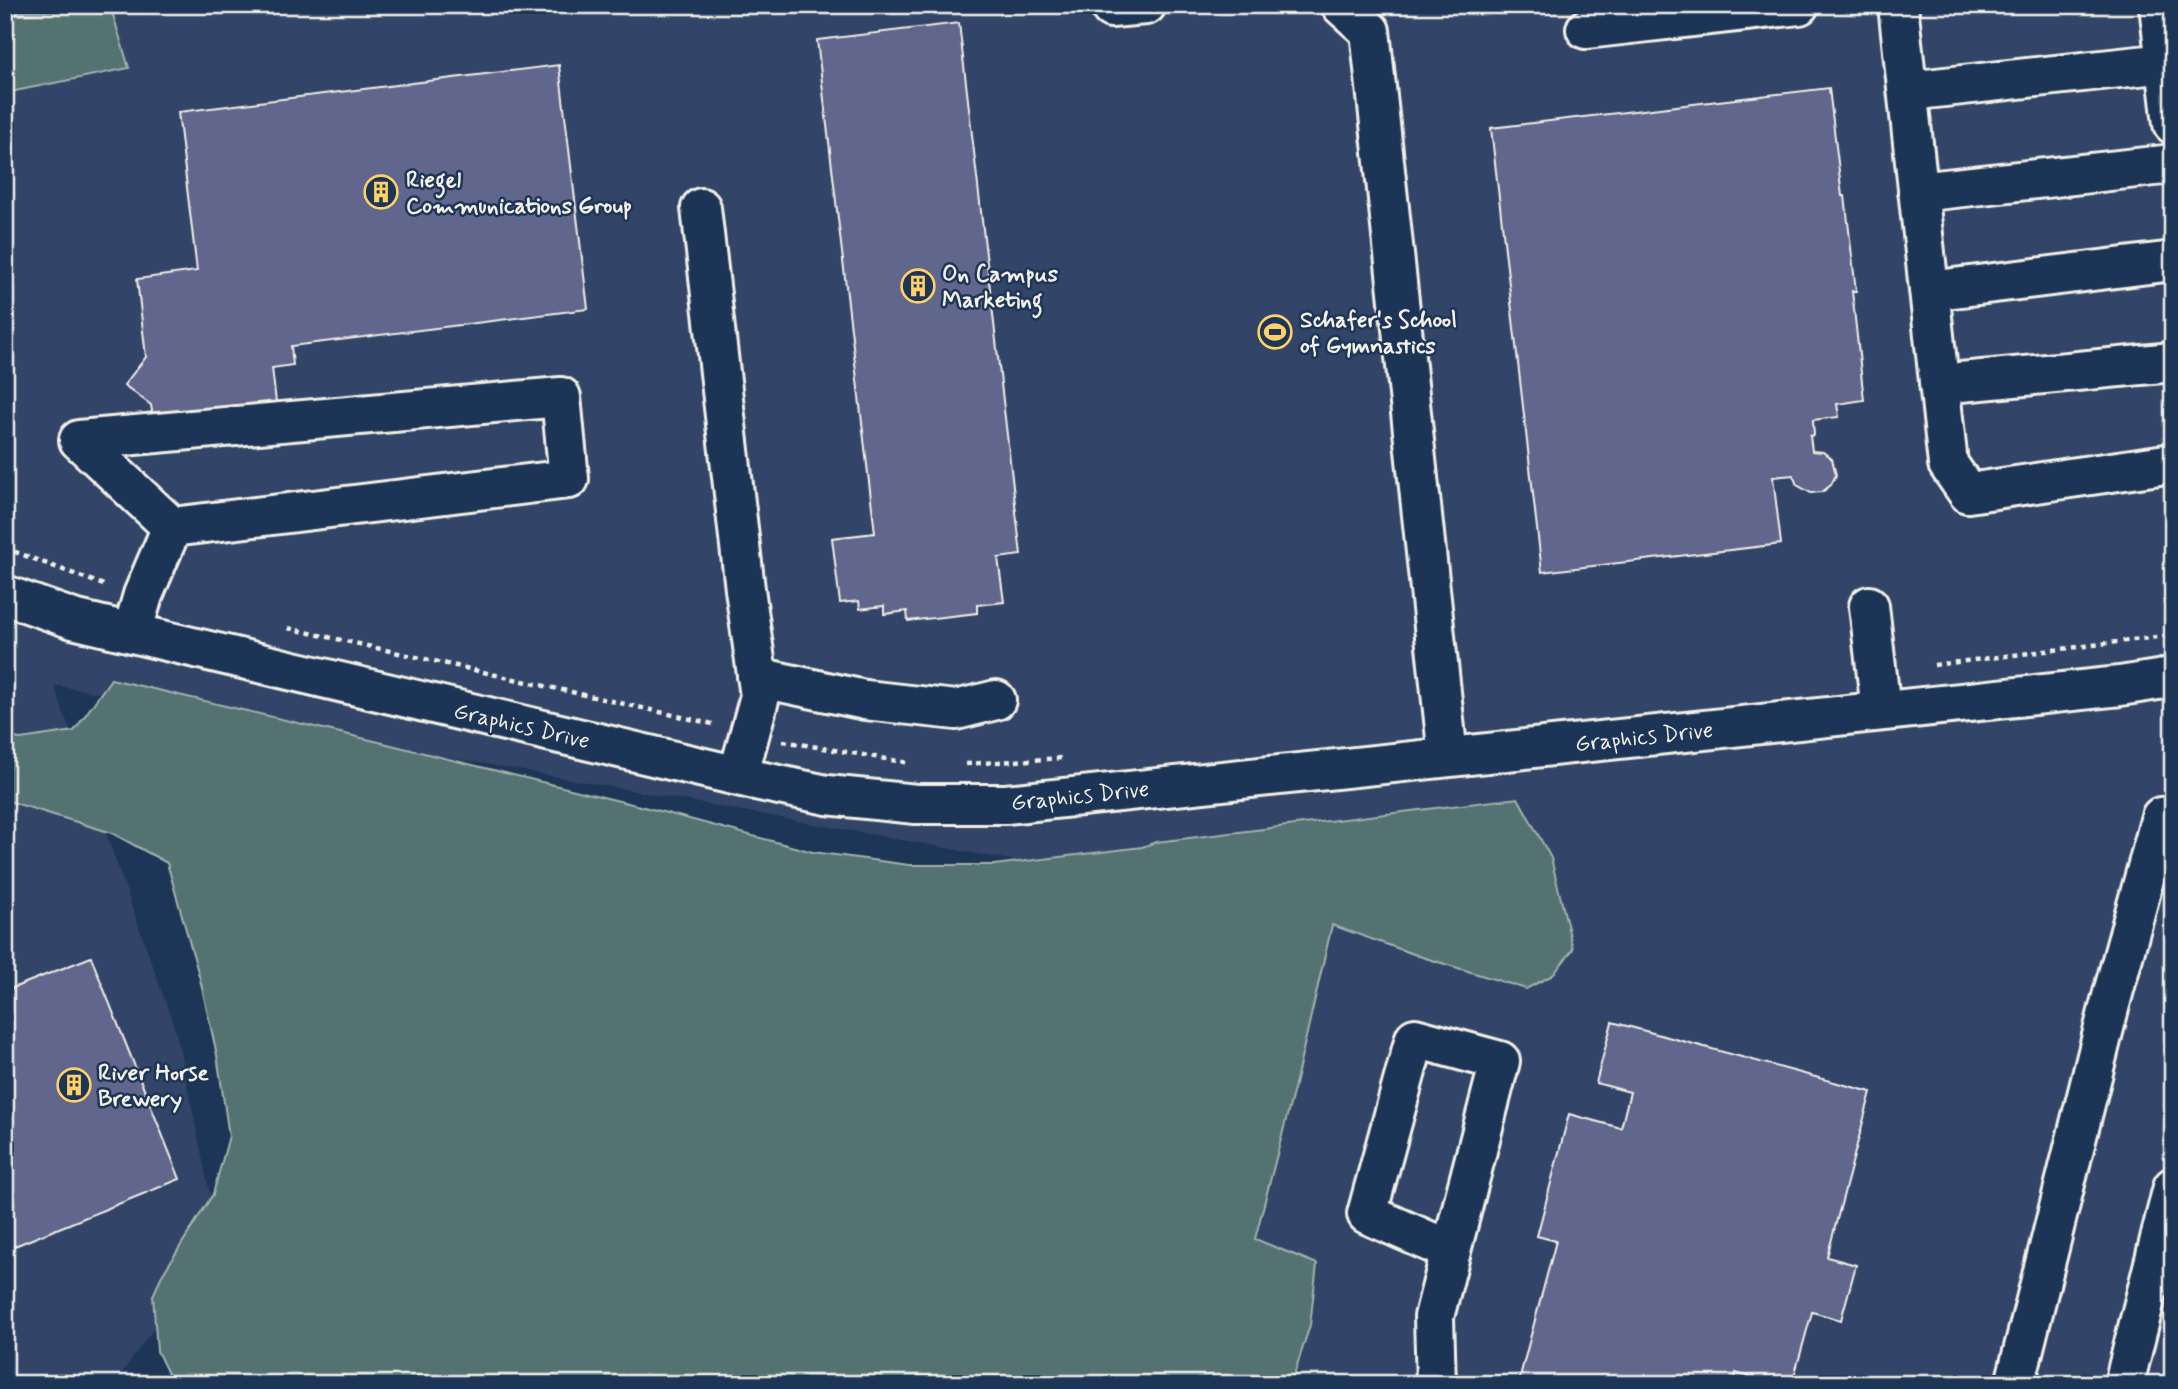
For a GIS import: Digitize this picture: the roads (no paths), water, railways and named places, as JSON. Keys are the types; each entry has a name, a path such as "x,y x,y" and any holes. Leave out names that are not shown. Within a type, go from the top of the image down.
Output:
{"lane":[{"path":"1341,5 1370,31 1448,757"},
{"path":"1586,29 1799,5"},
{"path":"1898,5 1948,464 1968,493 2173,463"},
{"path":"2159,5 2173,124"},
{"path":"1908,91 2166,63"},
{"path":"1918,192 2173,164"},
{"path":"701,208 760,696 738,776"},
{"path":"1929,291 2173,261"},
{"path":"1939,384 2173,362"},
{"path":"561,397 569,479 172,527 79,440 561,397"},
{"path":"132,633 143,595 172,527"},
{"name":"Graphics Drive","path":"5,595 74,619 738,776 827,795 916,804 1006,804 2120,686 2173,675"},
{"path":"1869,606 1881,711"},
{"path":"757,677 865,700 956,710 996,700"},
{"path":"2015,1384 2109,1008 2161,817 2173,816"},
{"path":"1436,1384 1434,1317 1500,1061 1415,1038 1367,1214 1451,1251"},
{"path":"2124,1384 2173,1187"}],"waterway":[{"path":"5,13 65,5"}],"place":[{"name":"Riegel Communications Group","path":"381,192"},
{"name":"On Campus Marketing","path":"918,286"},
{"name":"Schafer's School of Gymnastics","path":"1275,332"},
{"name":"River Horse Brewery","path":"74,1085"}]}
